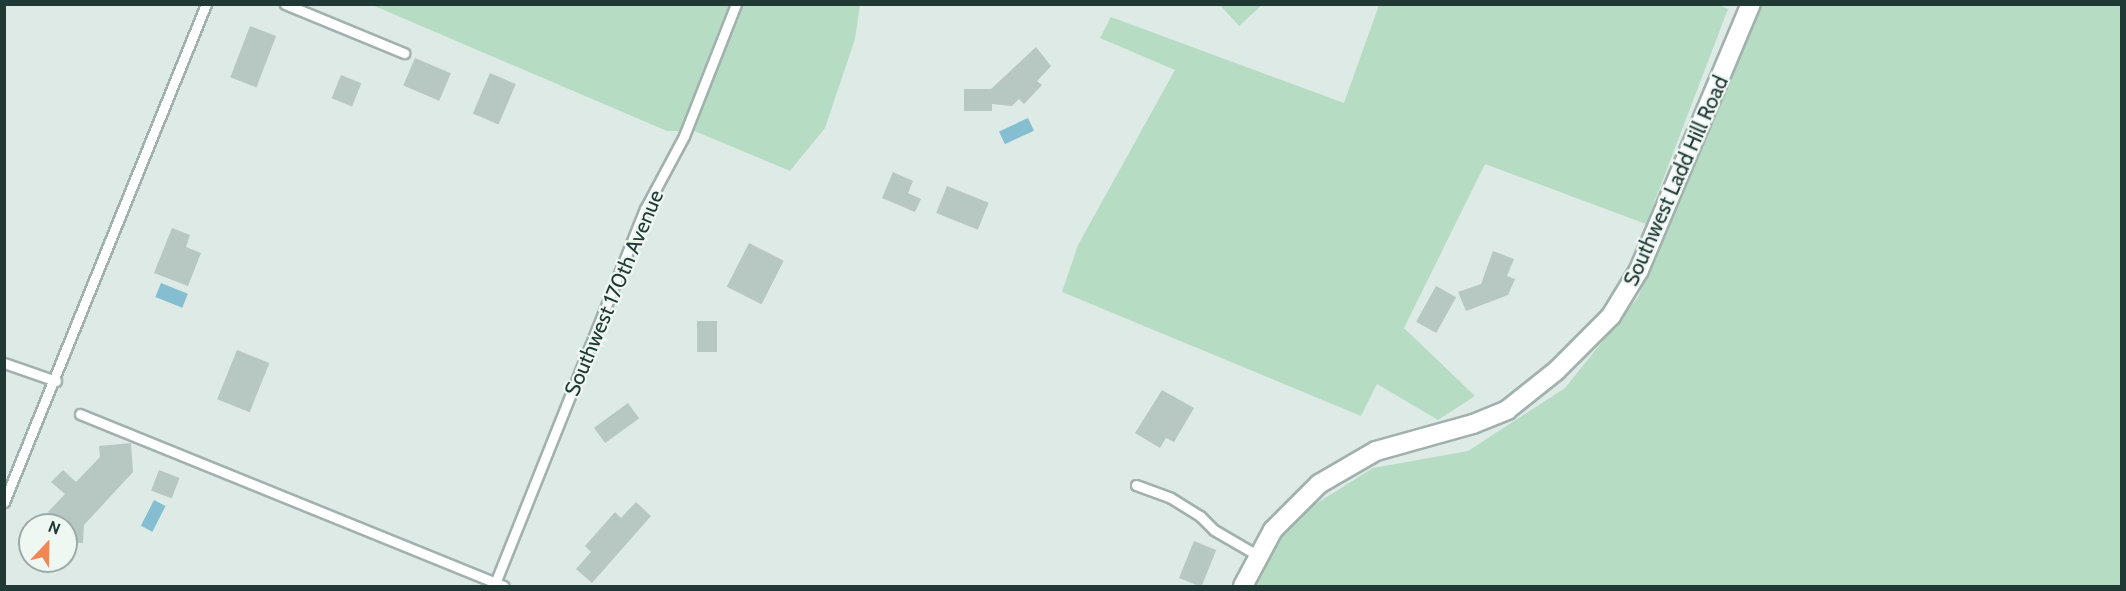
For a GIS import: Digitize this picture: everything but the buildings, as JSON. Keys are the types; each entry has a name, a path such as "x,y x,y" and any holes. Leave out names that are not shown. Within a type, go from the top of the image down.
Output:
{"street":[{"name":"Southwest Ladd Hill Road","path":"1243,586 1257,555 1291,510 1329,477 1376,452 1473,424 1507,410 1556,371 1611,316 1644,259 1751,4"}],"lane":[{"path":"4,502 56,381 206,4"},
{"path":"285,4 404,53"},
{"name":"Southwest 170th Avenue","path":"498,585 645,209 684,136 736,4"},
{"path":"4,363 56,381"},
{"path":"80,414 498,585"},
{"path":"1136,485 1172,498 1200,516 1214,530 1257,555"}],"green space":[{"path":"1717,4 1728,9 1646,224 1485,164 1404,328 1475,396 1438,420 1377,384 1361,416 1062,292 1078,245 1175,70 1100,38 1111,17 1344,103 1379,5"},
{"path":"372,5 729,5 680,131 667,131"},
{"path":"743,5 860,5 855,39 825,128 790,171 692,130"},
{"path":"1220,5 1262,5 1239,26"},
{"path":"1761,5 2121,5 2121,586 1253,586 1267,549 1309,508 1373,468 1468,451 1565,388 1638,297"}],"water":[{"path":"1028,118 1034,131 1005,144 999,132"},
{"path":"161,283 188,294 182,308 155,297"},
{"path":"154,500 166,506 152,532 141,526"}]}
